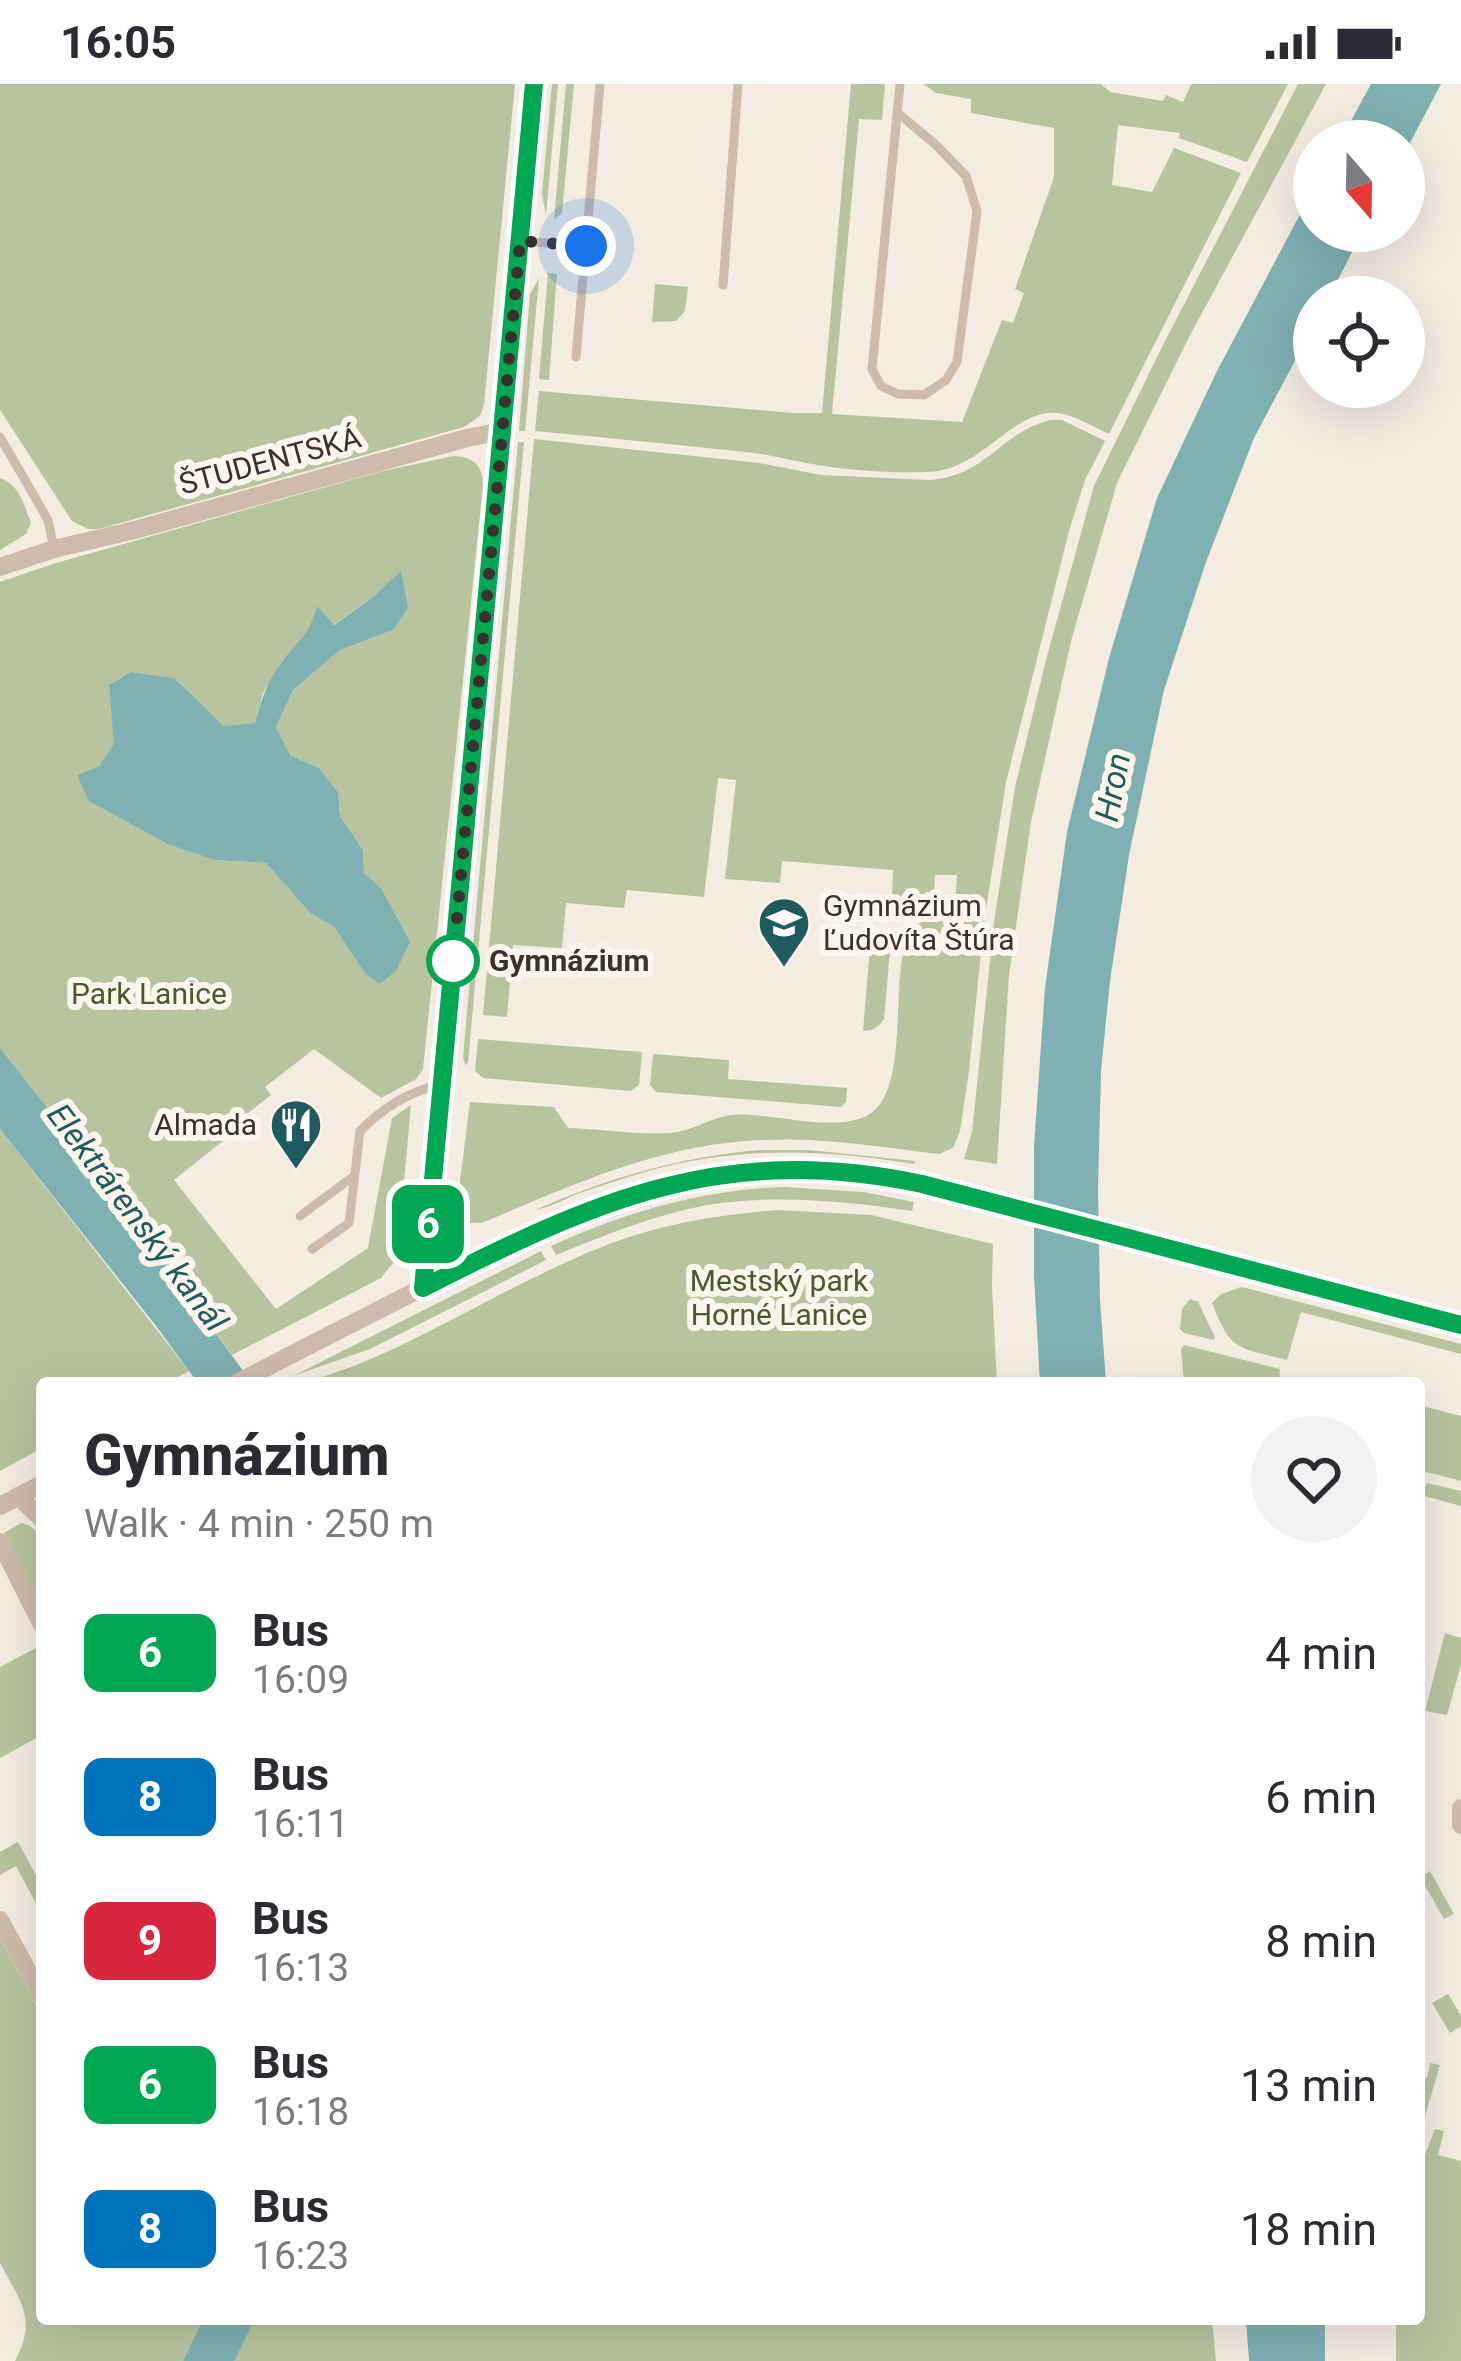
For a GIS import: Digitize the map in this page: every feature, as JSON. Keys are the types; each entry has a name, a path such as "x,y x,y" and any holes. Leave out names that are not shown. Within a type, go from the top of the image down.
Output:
{"street":[{"path":"423,1288 534,84"},
{"name":"ŠTUDENTSKÁ","path":"0,567 502,431"},
{"path":"248,1377 538,1230 583,1212 646,1190 713,1175 782,1170 899,1180 970,1196 1461,1325"},
{"path":"9,1501 36,1487"},
{"path":"9,1501 36,1517"},
{"path":"0,1542 36,1613"},
{"path":"1461,1808 1461,1825"},
{"path":"0,1920 36,1986"}],"lane":[{"path":"576,356 600,84"},
{"path":"723,286 738,84"},
{"path":"898,113 966,176 977,211 957,362 946,380 924,395 898,394 881,386 872,368 900,84"},
{"path":"520,241 586,246"},
{"path":"0,436 48,520 54,549"},
{"path":"0,462 12,456"},
{"path":"312,1249 349,1223 360,1131 398,1100 442,1084"},
{"path":"300,1216 354,1176"}],"green space":[{"path":"0,84 515,84 480,416 464,427 99,529 72,521 0,410"},
{"path":"552,84 558,84 546,215 542,194"},
{"path":"566,84 574,84 562,213 554,220"},
{"path":"851,84 885,84 882,120 859,119 832,414 962,422 1002,320 1013,323 1024,293 1015,289 1054,177 1054,128 971,113 971,99 936,93 923,84 1101,84 1110,92 1163,101 1166,95 1183,102 1191,84 1288,84 1247,162 1179,138 1180,133 1118,125 1112,185 1152,192 1174,148 1241,173 1109,434 1064,414 1042,414 948,469 901,472 535,431 539,391 822,413"},
{"path":"1298,84 1326,84 1307,120 1293,120 1293,145 1117,483 1071,641 1031,822 1009,975 997,1164 964,1159 972,1132 994,922 1015,787 1046,660 1094,486"},
{"path":"548,273 557,274 549,380 539,379"},
{"path":"539,278 525,431 519,431 530,294"},
{"path":"655,284 688,287 685,311 676,321 652,322"},
{"path":"1062,420 1105,441 1085,480 1069,531 1006,782 984,922 969,1071 953,1148 939,1154 808,1140 727,1143 655,1157 482,1223 467,1223 460,1215 458,1197 470,1102 554,1107 568,1128 645,1133 678,1132 732,1115 847,1122 876,1109 893,1067 902,957 908,937 922,922 954,920 957,875 935,875 934,892 925,892 924,898 892,896 893,870 782,861 780,883 725,879 736,780 718,778 704,897 627,890 624,908 566,903 562,948 513,945 507,1017 483,1015 534,439 759,463 821,475 930,480 967,470 1019,434"},
{"path":"518,442 524,442 465,1065 463,1057"},
{"name":"Park Lanice","path":"453,456 476,464 483,479 423,1069 416,1079 381,1098 314,1049 265,1087 271,1095 244,1116 248,1121 174,1180 276,1309 368,1248 392,1118 411,1105 397,1258 381,1278 232,1355 0,1048 0,582 383,471","holes":["401,573 393,630 340,650 293,690 276,727 290,755 319,768 338,792 340,816 363,850 364,873 381,888 364,972 334,927 310,913 266,863 215,860 77,775 99,766 115,744 109,685 131,672 173,678 225,727 255,723 263,693 310,631 317,607 333,625"]},
{"path":"0,478 17,491 31,523 26,534 0,550"},
{"path":"871,935 884,939 890,951 884,1019 863,1031"},
{"path":"478,1039 642,1052 639,1085 631,1091 483,1078 475,1071"},
{"path":"653,1054 729,1060 728,1079 847,1088 846,1102 841,1107 656,1092 650,1085"},
{"path":"0,1129 189,1371 178,1377 36,1377 36,1451 0,1471"},
{"path":"759,1150 915,1161 780,1152 714,1157 648,1171 535,1210 590,1188 645,1171 701,1158"},
{"path":"784,1187 864,1192 914,1202 912,1211 810,1200 707,1205 649,1220 556,1255 551,1246 665,1205"},
{"name":"Mestský park Horné Lanice","path":"778,1210 871,1215 993,1244 997,1377 321,1377 373,1358 599,1248 704,1219"},
{"path":"541,1251 546,1260 370,1349 293,1376"},
{"path":"1242,1287 1461,1344 1461,1354 1301,1312 1287,1360 1247,1349 1231,1340 1212,1303 1221,1294"},
{"path":"1190,1299 1198,1302 1214,1340 1180,1329 1182,1309"},
{"path":"1184,1345 1280,1369 1279,1377 1183,1377"},
{"path":"1425,1407 1461,1416 1461,1481 1425,1472"},
{"path":"1427,1483 1461,1491 1461,1506 1425,1496"},
{"path":"21,1523 36,1531 36,1595 4,1533"},
{"path":"1445,1633 1461,1638 1461,1665 1447,1715 1425,1711"},
{"path":"36,1648 36,1738 0,1758 0,1667"},
{"path":"18,1842 36,1875 36,1904 16,1866 0,1875 0,1852"},
{"path":"1430,1871 1454,1914 1444,1919 1425,1886 1425,1874"},
{"path":"0,1939 36,2005 36,2325 200,2325 183,2361 15,2361 26,2322 0,2263"},
{"path":"1448,1994 1461,2016 1461,2026 1450,2033 1432,2003"},
{"path":"1430,2063 1440,2065 1425,2116 1425,2078"},
{"path":"1435,2129 1444,2131 1438,2155 1461,2161 1461,2361 1396,2361 1396,2325 1425,2325 1425,2155"},
{"path":"252,2325 1213,2325 1216,2361 233,2361"}],"water":[{"path":"1371,84 1441,84 1422,120 1351,120"},
{"name":"Hron","path":"1293,228 1293,252 1352,252 1340,276 1293,276 1293,365 1254,438 1164,690 1129,855 1101,1071 1098,1187 1106,1377 1040,1377 1034,1146 1045,988 1067,832 1109,658 1157,498"},
{"path":"401,571 408,608 393,630 340,650 293,690 276,727 290,755 319,768 338,792 340,816 363,850 364,873 381,888 410,942 396,971 379,984 364,972 334,927 310,913 266,863 215,860 168,844 89,801 77,775 99,766 114,744 109,685 131,672 174,678 224,726 255,723 272,676 307,632 317,606 334,625"},
{"path":"0,1048 92,1164 248,1377 194,1377 0,1129"},
{"path":"200,2325 252,2325 234,2361 183,2361"},
{"path":"1246,2325 1325,2325 1325,2361 1249,2361"}],"bus line":[{"name":"6","path":"534,84 423,1288 538,1230 623,1197 713,1175 828,1171 922,1184 1461,1325"}],"place":[{"name":"Gymnázium","path":"453,961"},
{"name":"Gymnázium Ľudovíta Štúra","path":"784,969"},
{"name":"Almada","path":"296,1171"}],"route":[{"path":"453,961 520,241 586,246"}],"water label":[{"name":"Elektrárenský kanál","path":"138,1217"}]}
